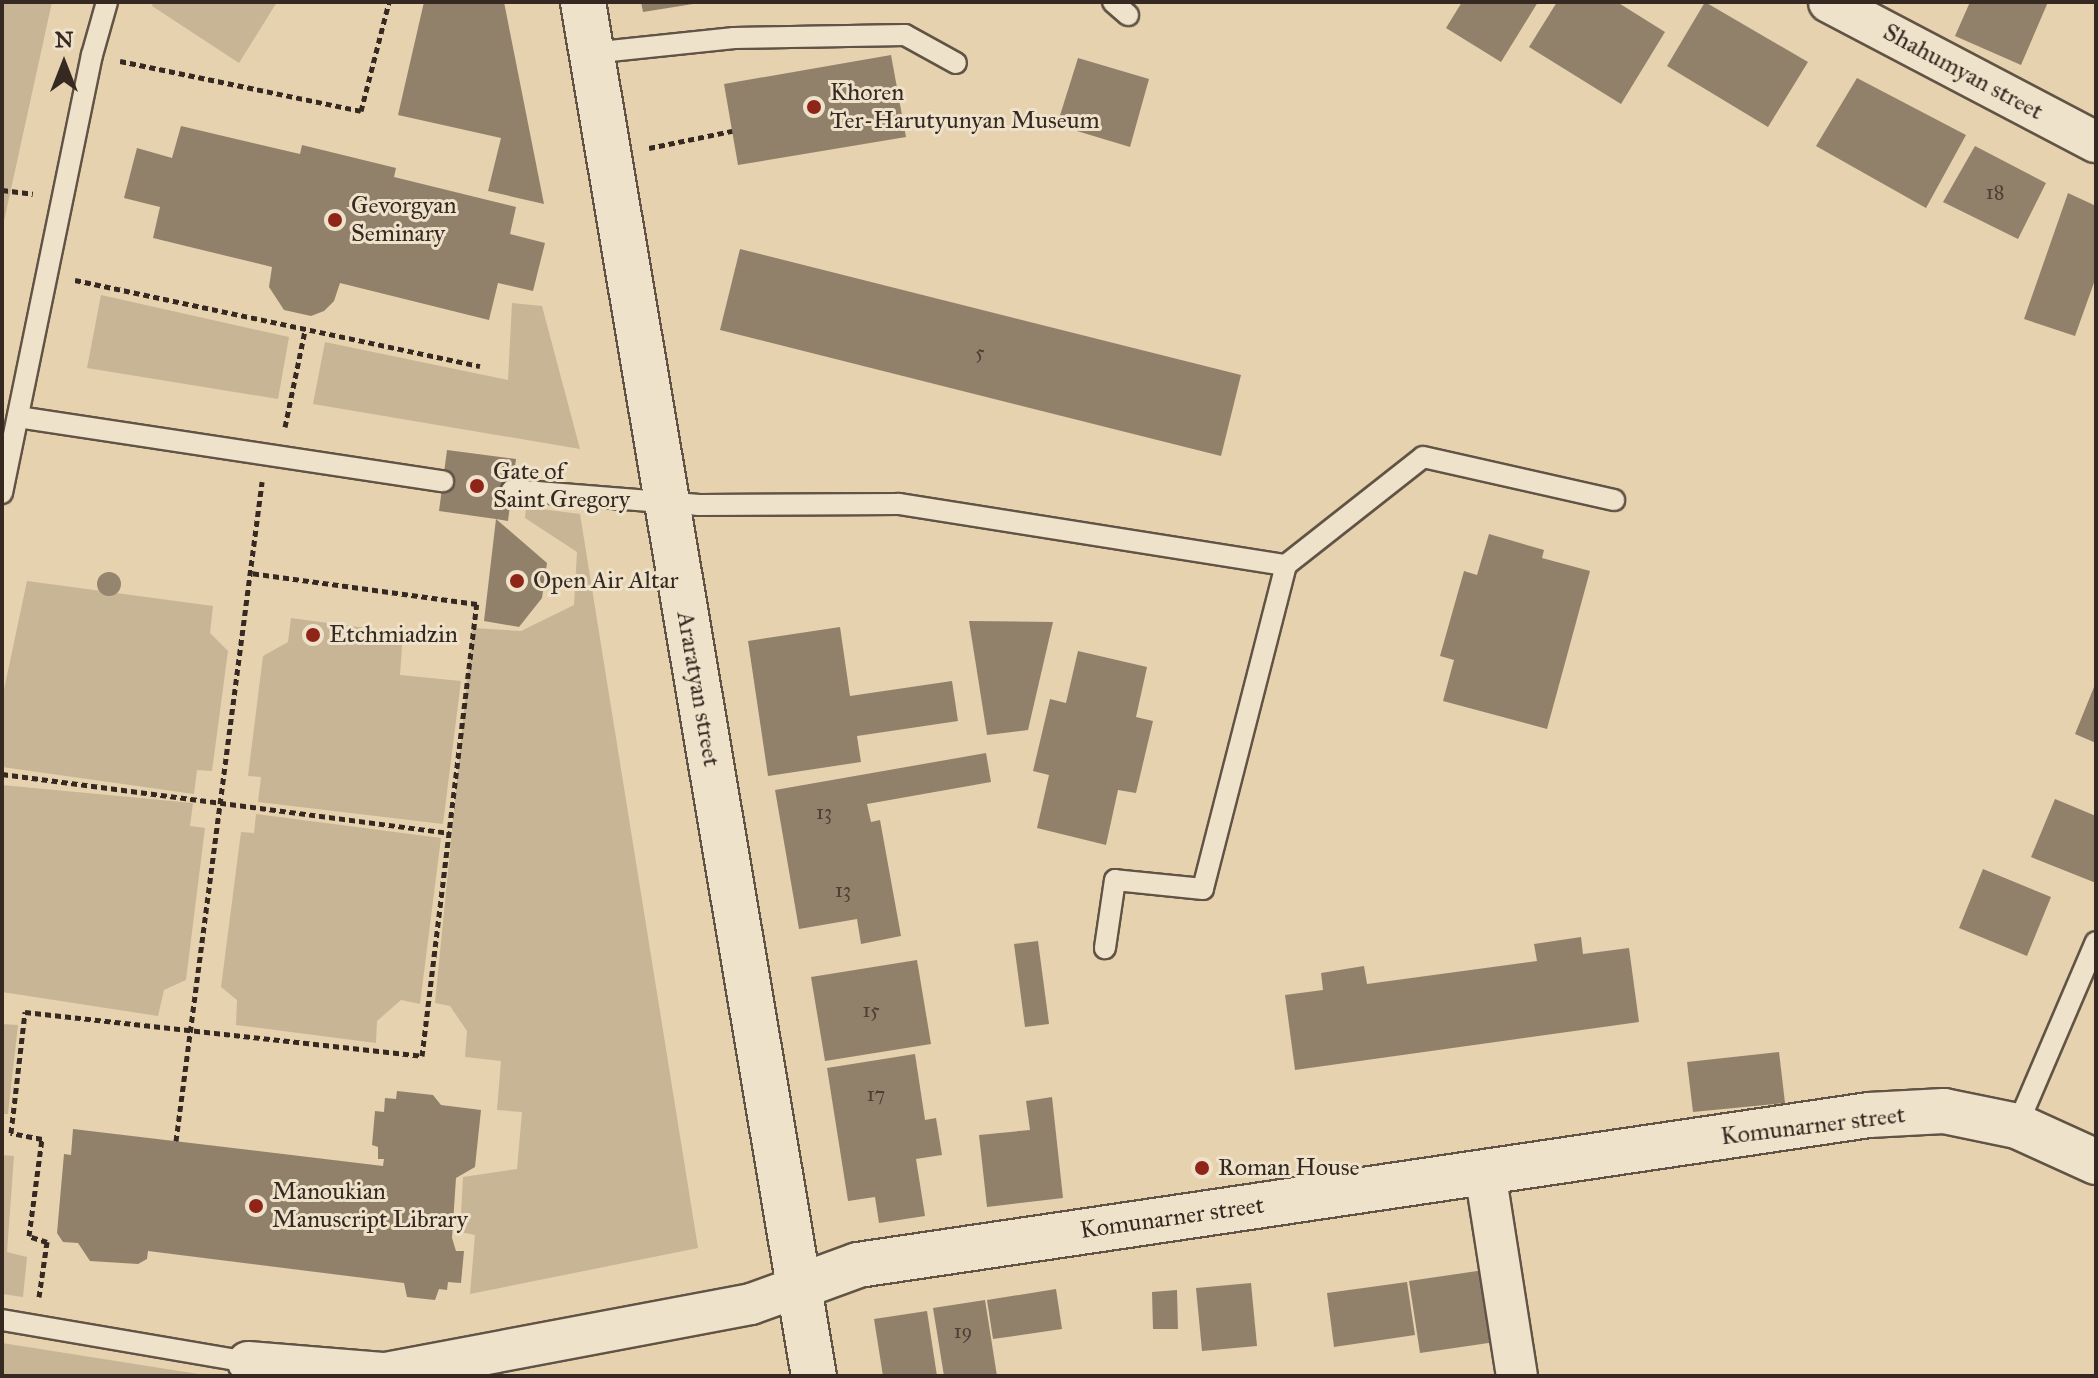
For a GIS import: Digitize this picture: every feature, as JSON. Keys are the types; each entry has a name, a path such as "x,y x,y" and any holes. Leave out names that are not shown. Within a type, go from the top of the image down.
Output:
{"main road":[{"name":"Araratyan street","path":"583,2 814,1376"},
{"name":"Komunarner street","path":"798,1287 858,1265 1869,1115 1944,1111 2017,1126 2096,1162"}],"street":[{"name":"Shahumyan street","path":"1829,2 2096,142"},
{"path":"1485,1172 1517,1376"},
{"name":"Komunarner street","path":"248,1362 383,1375 751,1304 798,1287"}],"lane":[{"path":"2,493 92,55 107,2"},
{"path":"591,53 734,38 905,35 956,63"},
{"path":"18,417 443,481"},
{"path":"1105,948 1115,880 1203,889 1286,565 1423,457 1614,500"},
{"path":"512,490 699,505 899,504 1286,565"},
{"path":"2017,1126 2096,942"},
{"path":"2,1320 248,1362"}],"path":[{"path":"92,55 361,111 389,2"},
{"path":"609,157 732,131"},
{"path":"47,274 480,366"},
{"path":"176,1141 251,573 272,454 305,330"},
{"path":"11,1133 25,1012 422,1056 477,604 251,573"},
{"path":"2,774 449,833"},
{"path":"2,1132 42,1139 29,1236 47,1242 35,1326"}],"shaded area":[{"path":"2,2 52,2 2,230"},
{"path":"153,2 277,2 239,63 152,6"},
{"path":"101,295 289,337 278,399 87,368"},
{"path":"512,303 542,306 580,449 313,404 325,342 508,380"},
{"path":"526,507 580,514 698,1248 470,1294 475,1235 460,1232 463,1177 517,1169 522,1112 497,1110 501,1061 465,1057 467,1031 450,1006 435,1003 472,628 521,631 574,605 577,552 525,518"},
{"path":"27,581 213,606 210,633 228,651 212,771 197,770 194,794 2,767 2,699"},
{"path":"291,618 403,633 400,675 461,681 443,824 258,802 261,777 248,776 263,656 288,642"},
{"path":"2,785 193,803 190,826 205,828 186,980 164,990 158,1016 2,992"},
{"path":"256,814 441,838 420,1004 401,1000 377,1021 376,1043 236,1025 237,1000 221,987 241,832 254,833"},
{"path":"2,1024 18,1025 8,1114 2,1114"},
{"path":"2,1155 14,1156 7,1252 27,1257 23,1297 2,1294"},
{"path":"2,1343 211,1376 2,1376"}],"building":[{"path":"424,2 504,2 544,204 488,191 501,138 398,115"},
{"path":"641,2 693,2 693,4 643,12"},
{"path":"1462,2 1538,2 1501,62 1446,28"},
{"path":"1557,2 1617,2 1665,32 1621,104 1529,47"},
{"path":"1705,2 1808,62 1768,127 1667,66"},
{"path":"1970,2 2048,2 2021,65 1955,36"},
{"name":"Khoren Ter-Harutyunyan Museum","path":"891,55 906,137 738,165 724,84"},
{"path":"1078,58 1149,79 1130,147 1057,125"},
{"path":"1857,78 1966,135 1926,208 1816,146"},
{"name":"Gevorgyan Seminary","path":"181,126 300,154 302,145 396,168 394,177 516,207 510,234 545,243 533,291 498,283 489,320 340,283 334,301 324,311 311,316 284,310 269,287 272,267 153,238 160,207 124,198 137,148 172,158"},
{"path":"1975,146 2046,183 2018,239 1943,202"},
{"path":"2068,193 2096,206 2096,277 2075,336 2024,319"},
{"path":"740,249 1241,375 1221,456 720,330"},
{"name":"Gate of Saint Gregory","path":"447,450 516,459 508,521 439,511"},
{"name":"Open Air Altar","path":"496,519 547,563 542,598 519,627 484,621"},
{"path":"1489,534 1544,550 1542,558 1590,571 1547,729 1443,701 1454,660 1440,656 1464,571 1477,575"},
{"path":"969,621 1053,622 1028,730 987,735"},
{"path":"840,627 850,696 952,681 958,721 857,736 861,762 768,776 748,641"},
{"path":"1078,651 1147,667 1136,717 1153,721 1136,793 1118,790 1106,845 1037,828 1049,775 1033,771 1050,699 1066,703"},
{"path":"2096,682 2096,743 2075,734"},
{"path":"986,753 991,782 867,804 871,822 880,820 901,936 861,944 857,919 799,929 775,790"},
{"path":"2055,799 2096,816 2096,883 2031,857"},
{"path":"1983,869 2051,897 2027,956 1959,928"},
{"path":"1581,937 1583,954 1629,948 1639,1022 1295,1070 1285,995 1323,990 1321,973 1364,966 1367,984 1537,961 1534,944"},
{"path":"1038,941 1049,1024 1025,1027 1014,944"},
{"path":"917,960 931,1044 825,1061 811,977"},
{"path":"1779,1052 1785,1103 1693,1112 1687,1062"},
{"path":"915,1054 925,1120 936,1118 942,1155 916,1159 925,1216 879,1223 875,1197 848,1201 827,1068"},
{"name":"Manoukian Manuscript Library","path":"397,1091 433,1095 441,1105 481,1110 475,1167 456,1178 452,1238 456,1251 464,1251 461,1283 448,1282 447,1290 439,1289 435,1300 407,1297 404,1283 148,1251 147,1259 138,1264 90,1261 78,1243 63,1242 57,1233 64,1154 71,1155 73,1129 383,1166 384,1159 378,1159 378,1147 372,1145 375,1111 384,1112 385,1098 396,1099"},
{"path":"1052,1097 1063,1198 987,1207 979,1135 1030,1130 1026,1101"},
{"path":"1491,1269 1502,1341 1420,1353 1409,1281"},
{"path":"1407,1282 1415,1335 1334,1347 1327,1293"},
{"path":"1251,1283 1257,1346 1202,1351 1196,1288"},
{"path":"1056,1289 1062,1329 993,1339 987,1300"},
{"path":"1177,1290 1178,1329 1153,1329 1152,1292"},
{"path":"985,1300 997,1376 944,1376 933,1308"},
{"path":"927,1311 937,1376 883,1376 874,1319"}],"place":[{"name":"Khoren Ter-Harutyunyan Museum","path":"814,107"},
{"name":"Gevorgyan Seminary","path":"335,220"},
{"name":"Gate of Saint Gregory","path":"477,486"},
{"name":"Open Air Altar","path":"517,581"},
{"name":"Etchmiadzin","path":"313,635"},
{"name":"Roman House","path":"1202,1168"},
{"name":"Manoukian Manuscript Library","path":"256,1206"}]}
